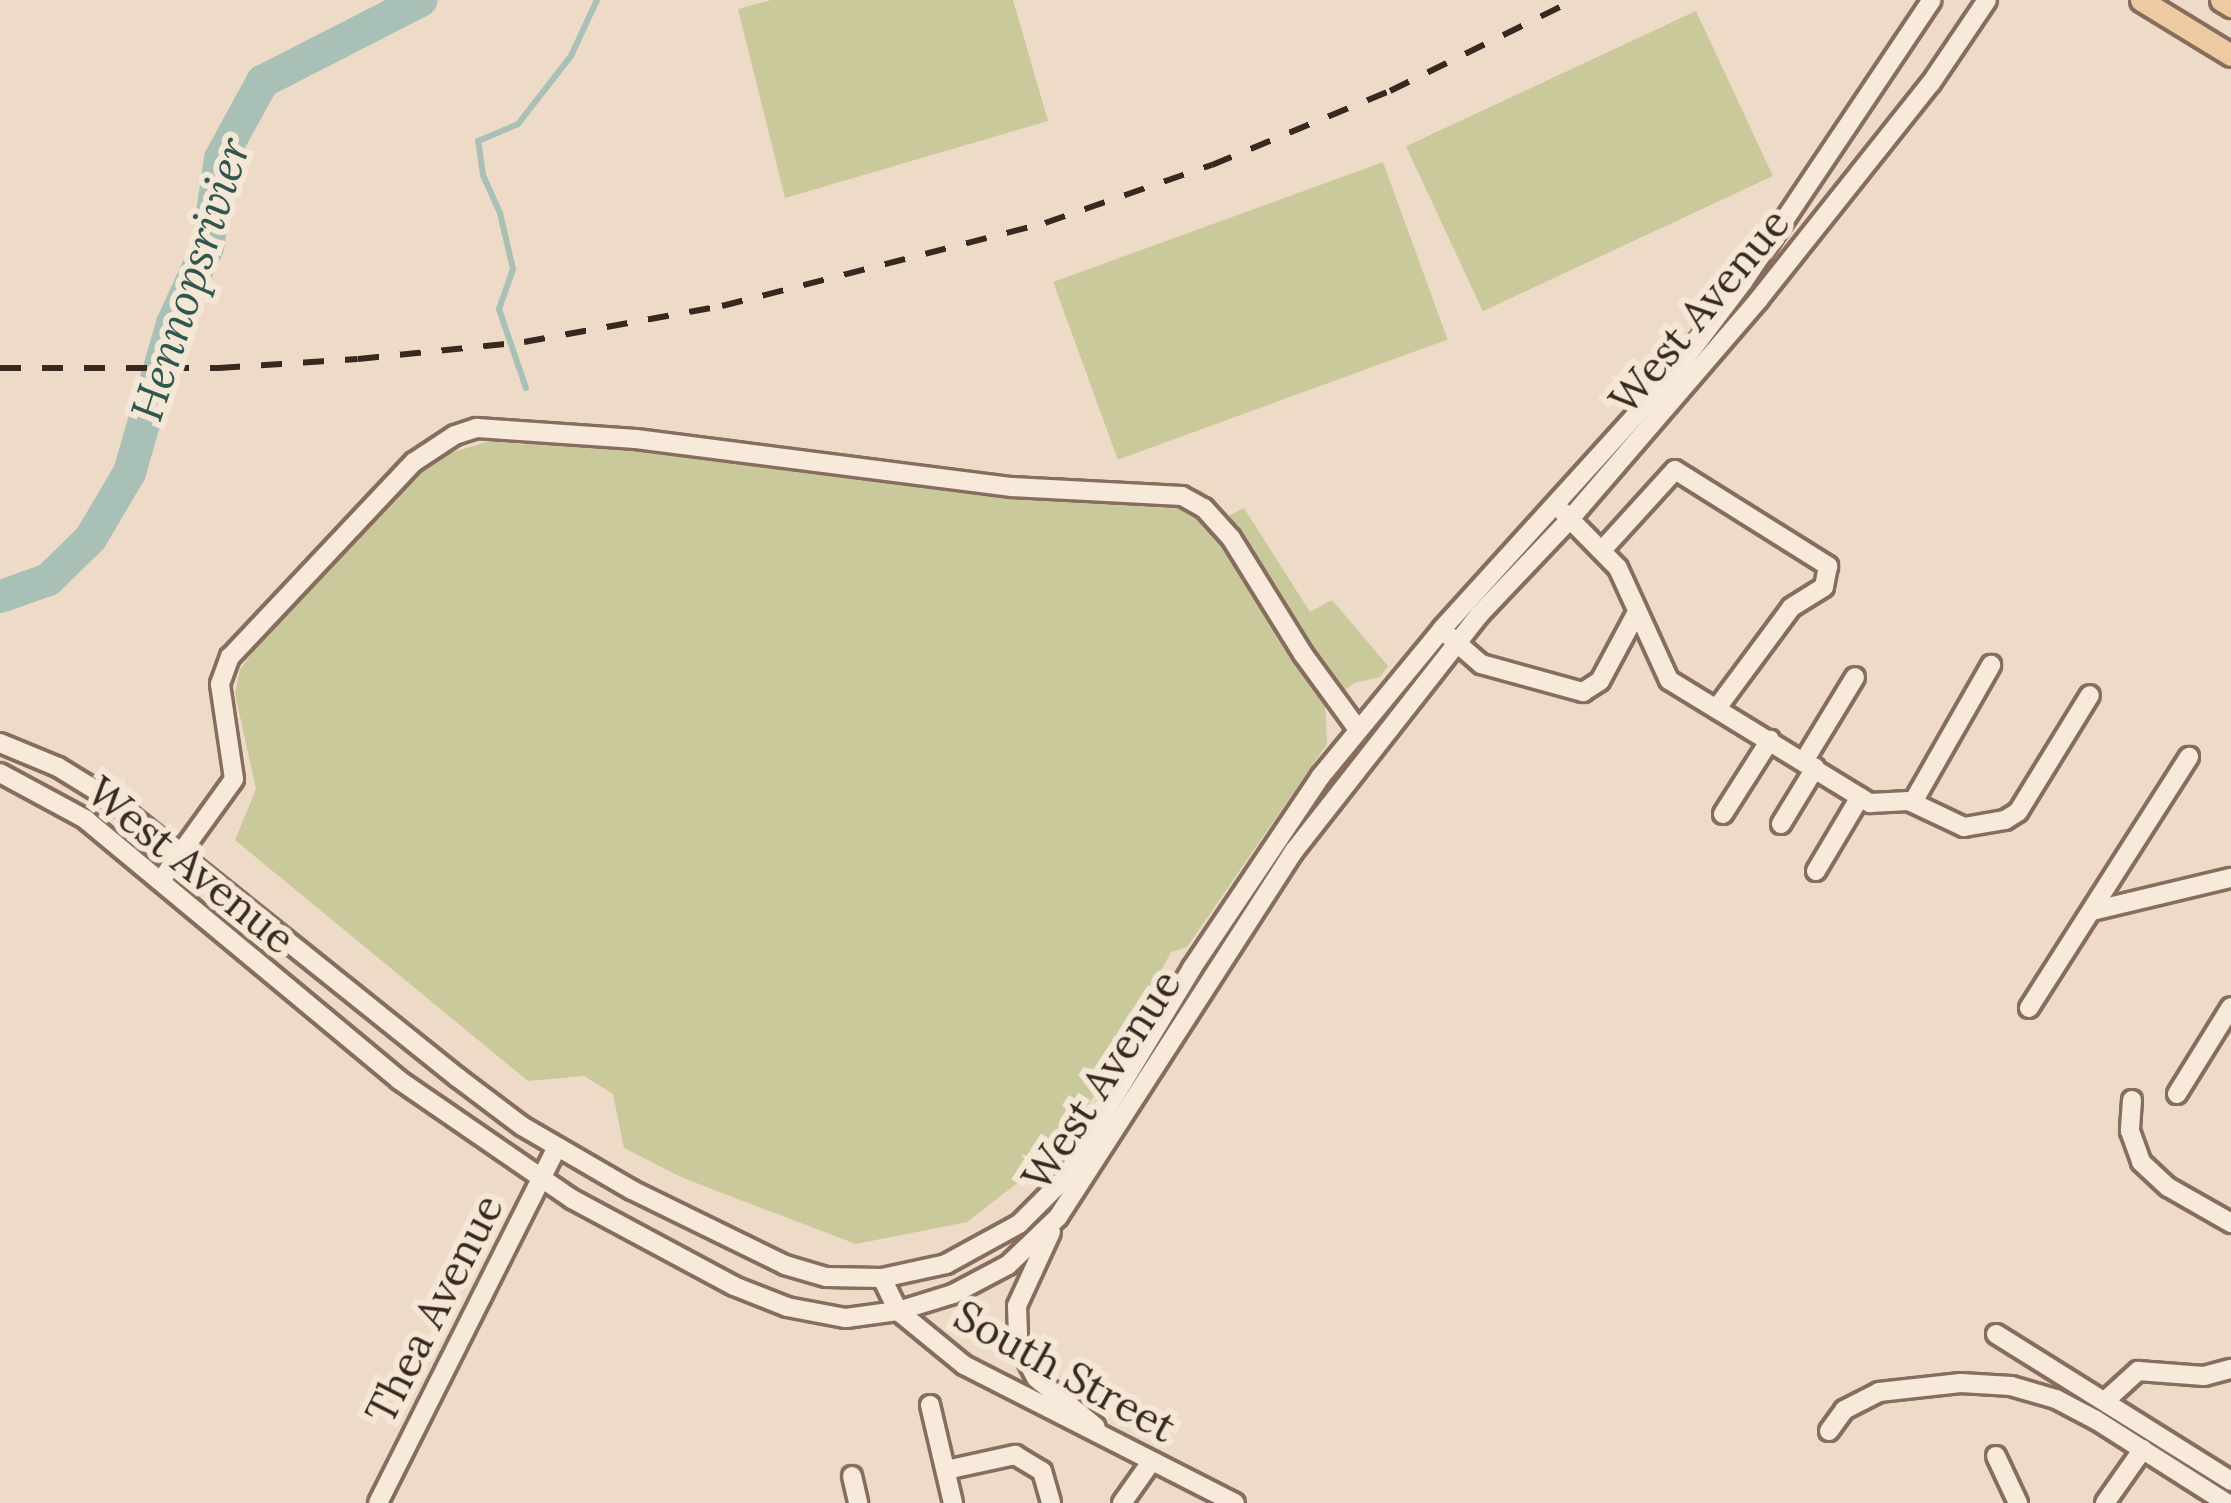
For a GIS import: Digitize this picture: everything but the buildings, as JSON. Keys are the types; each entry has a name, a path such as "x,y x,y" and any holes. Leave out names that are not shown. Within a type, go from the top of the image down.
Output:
{"main road":[{"path":"2141,0 2231,55"},
{"path":"2221,0 2231,6"}],"street":[{"name":"West Avenue","path":"0,773 85,819 399,1080 540,1180 768,1300 846,1318 898,1310 988,1278 1058,1217 1271,883 1449,636 1555,504 1675,372 1743,282 1932,0"},
{"name":"West Avenue","path":"0,743 58,767 110,799 457,1077 557,1147 785,1265 826,1277 882,1278 977,1251 1019,1224 1056,1189 1269,850 1357,728 1570,519 1760,299 1931,83 1988,0"},
{"path":"161,879 234,779 220,684 230,657 414,462 455,435 477,428 659,442 1012,487 1181,496 1204,508 1232,538 1303,654 1357,728"},
{"path":"1604,548 1668,473 1677,470 1828,566 1824,587 1791,608 1718,708"},
{"path":"1555,504 1604,548 1669,680 1878,805 1913,802 1964,827 2005,820 2018,812 2090,695"},
{"path":"1449,636 1481,664 1583,692 1600,681 1637,612"},
{"path":"1913,802 1990,665"},
{"path":"1781,824 1855,676"},
{"path":"1723,814 1770,740"},
{"path":"2029,1008 2188,757"},
{"path":"1816,871 1860,797"},
{"path":"2092,911 2231,878"},
{"path":"2177,1094 2231,1007"},
{"path":"2132,1100 2130,1131 2141,1162 2168,1187 2231,1223"},
{"name":"Thea Avenue","path":"378,1503 557,1147"},
{"path":"1058,1217 1022,1288 1018,1344 1036,1378 1122,1448"},
{"name":"South Street","path":"882,1278 898,1310 964,1365 1235,1503"},
{"path":"1996,1334 2231,1481"},
{"path":"2105,1401 2138,1371 2204,1376 2231,1369"},
{"path":"1829,1430 1844,1410 1868,1395 1990,1384 2056,1399 2227,1503"},
{"path":"930,1405 953,1503"},
{"path":"2104,1503 2144,1450"},
{"path":"946,1470 1015,1456 1042,1471 1052,1503"},
{"path":"1996,1456 2018,1503"},
{"path":"1126,1500 1151,1462"},
{"path":"852,1476 858,1503"}],"green space":[{"path":"771,0 1013,0 1048,121 785,198 738,9"},
{"path":"1696,11 1773,176 1483,311 1406,146"},
{"path":"1383,162 1448,340 1118,460 1053,282"},
{"path":"528,422 1011,475 1171,483 1200,490 1228,516 1244,508 1310,612 1332,600 1388,666 1380,677 1355,683 1325,703 1327,744 1187,947 1171,952 1161,971 1162,985 1061,1149 967,1222 856,1244 683,1178 624,1148 613,1094 584,1076 528,1081 235,840 256,789 235,694 240,670 257,645 434,458 493,440 525,445"}],"waterway":[{"name":"Hennopsrivier","path":"0,596 48,579 90,538 129,472 172,323 207,247 220,158 262,81 420,0"},
{"path":"526,388 499,309 513,269 500,213 483,175 478,141 518,124 571,56 597,0"}],"railway":[{"path":"0,368 219,368 358,359 524,342 722,306 1045,223 1212,165 1390,91 1574,0"}]}
